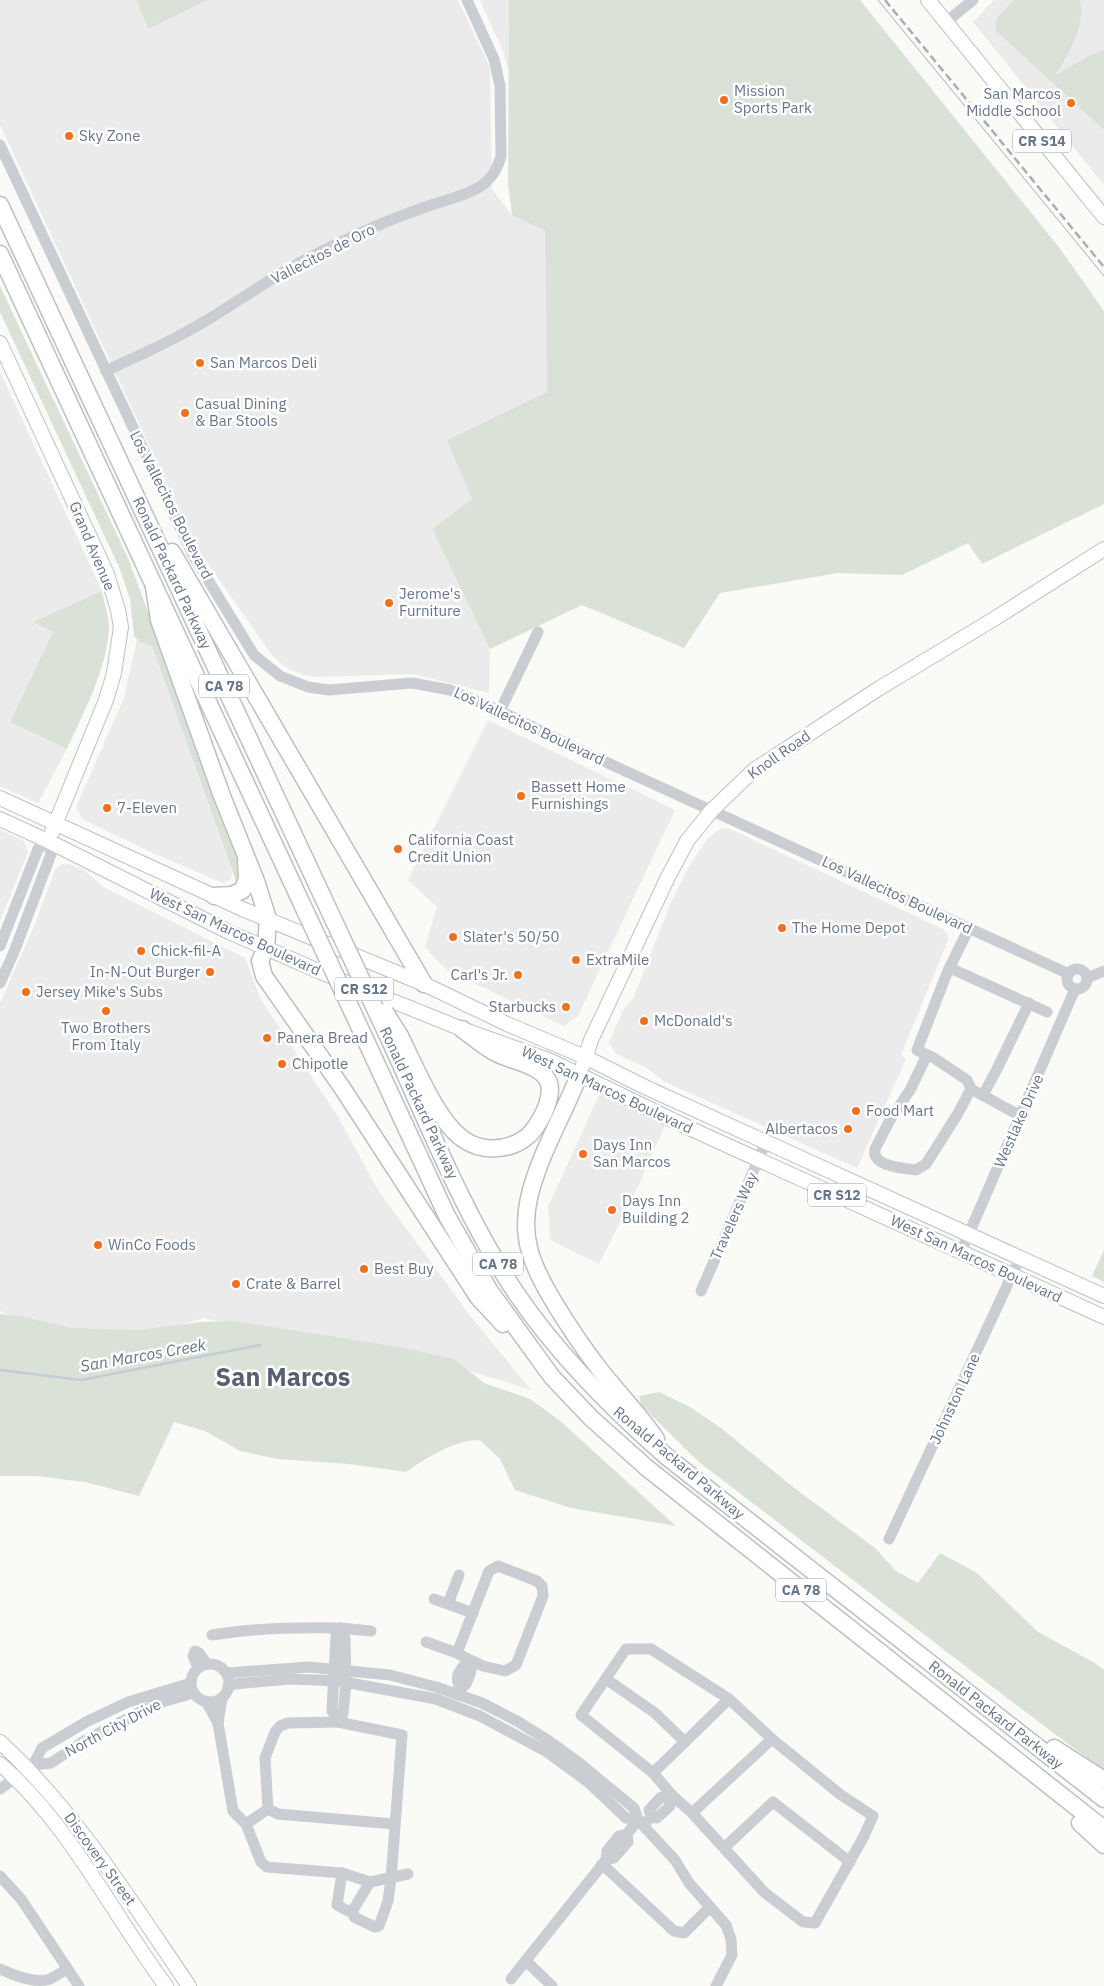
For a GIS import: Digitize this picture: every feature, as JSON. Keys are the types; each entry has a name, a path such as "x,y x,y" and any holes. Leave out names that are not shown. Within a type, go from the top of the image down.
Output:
{"highway":[{"name":"Ronald Packard Parkway","path":"0,204 354,964 393,1034 468,1208 516,1293 548,1336 588,1383 667,1457 1104,1799"},
{"name":"Ronald Packard Parkway","path":"0,254 448,1216 464,1248 489,1290 552,1377 591,1418 647,1468 1104,1829"},
{"path":"114,451 424,984"},
{"path":"154,587 159,620 222,796 246,853 268,919 266,948 260,961 264,976 343,1089 478,1297 552,1377"},
{"path":"214,896 232,895 243,890 247,878 246,853"},
{"path":"393,1034 446,1122 464,1140 488,1149 501,1148 524,1139 538,1122 547,1105 550,1095 547,1079 538,1070 495,1053 462,1029"},
{"path":"579,1075 536,1174 525,1221 527,1243 532,1262 561,1314 601,1372 646,1424 667,1457"},
{"path":"964,1689 1104,1780"},
{"path":"1058,1793 1080,1823 1104,1846"}],"main road":[{"name":"CR S14","path":"928,0 1104,218"},
{"name":"Grand Avenue","path":"0,343 107,574 121,627 114,673 106,700 48,841"},
{"name":"Knoll Road","path":"579,1075 591,1040 666,879 687,841 712,810 754,770 878,689 994,619 1104,549"},
{"name":"West San Marcos Boulevard","path":"0,798 214,896 424,984 507,1024 585,1057 669,1098 1104,1296"},
{"name":"West San Marcos Boulevard","path":"0,819 48,841 229,932 462,1029 550,1061 630,1100 1104,1317"},
{"path":"630,1100 634,1095 641,1094 651,1098 669,1098"},
{"name":"Discovery Street","path":"0,1742 31,1767 121,1885 189,1986"},
{"name":"Discovery Street","path":"0,1764 16,1777 51,1818 80,1857 166,1986"}],"street":[{"name":"Vallecitos de Oro","path":"106,371 188,332 258,287 309,258 404,214 477,190 488,182 499,163 500,86 494,60 467,0"},
{"path":"946,22 973,0"},
{"name":"Los Vallecitos Boulevard","path":"0,144 194,557 254,655 280,676 308,687 329,690 412,683 450,690 500,711 586,753 1069,974"},
{"path":"500,711 538,632"},
{"name":"Grand Avenue","path":"0,946 38,849 48,841 51,854 14,952 0,983"},
{"path":"969,928 950,968 917,1050 967,1080 972,1089 1021,1116"},
{"path":"950,968 1047,1012"},
{"path":"1074,970 1080,970 1085,973 1087,978 1087,983 1084,987 1075,989 1068,983 1069,974 1074,970"},
{"path":"1087,978 1104,971"},
{"name":"Westlake Drive","path":"961,1252 1075,989"},
{"path":"983,1095 998,1069 1029,1004"},
{"path":"926,1055 910,1090 874,1149 876,1159 882,1163 916,1170 926,1164 972,1089"},
{"name":"Travelers Way","path":"701,1291 766,1142"},
{"name":"Johnston Lane","path":"889,1539 1020,1258"},
{"path":"426,1642 457,1653 483,1666 505,1670 516,1665 544,1596 542,1586 531,1578 498,1566 489,1571 457,1653"},
{"path":"448,1604 459,1575"},
{"path":"434,1598 473,1613"},
{"path":"212,1635 251,1629 284,1627 371,1631"},
{"path":"338,1720 332,1711 340,1676 345,1638 340,1630"},
{"path":"193,1647 199,1653 202,1666"},
{"path":"626,1649 651,1649 729,1700 772,1739 841,1795 873,1816 864,1838 814,1923 803,1922 764,1892 692,1814 670,1796 654,1773 581,1715 626,1649"},
{"path":"457,1696 456,1680 461,1666 468,1660"},
{"path":"218,1723 206,1701 192,1688 192,1677 202,1666 218,1666 226,1673 228,1686 222,1698 218,1723 233,1811 246,1824 261,1862 267,1867 342,1873 370,1882 408,1874"},
{"path":"226,1673 309,1667 340,1676"},
{"path":"228,1686 290,1679 390,1675 436,1687 457,1696 482,1703 549,1740 634,1808 641,1823 675,1860 689,1883 726,1925 731,1939 732,1955 716,1986"},
{"path":"606,1679 655,1713 686,1742"},
{"name":"North City Drive","path":"31,1767 51,1763 84,1741 158,1703 192,1688"},
{"name":"North City Drive","path":"31,1767 42,1748 86,1722 128,1702 192,1688"},
{"path":"206,1701 222,1698"},
{"path":"654,1773 729,1700"},
{"path":"268,1808 265,1758 275,1732 280,1726 288,1723 338,1720 402,1735 388,1901 379,1926 375,1927 354,1917 353,1910 370,1882"},
{"path":"692,1814 772,1739"},
{"path":"0,1789 31,1767"},
{"path":"511,1979 604,1862 614,1858 628,1842 627,1834 651,1816 656,1818 670,1806 670,1796"},
{"path":"724,1848 773,1802 850,1862"},
{"path":"246,1824 268,1808"},
{"path":"268,1808 278,1814 394,1824"},
{"path":"604,1862 674,1931 684,1933 710,1907"},
{"path":"342,1873 338,1905 348,1911 353,1910"},
{"path":"0,1876 21,1899 78,1986"},
{"path":"526,1961 552,1986"},
{"path":"0,1969 38,1980 49,1979 67,1969"}],"shaded area":[{"path":"0,0 136,0 150,29 208,0 458,0 490,68 492,189 512,215 545,230 547,392 447,440 473,499 432,529 490,649 489,693 413,674 315,677 291,670 271,654 197,548 0,125"},
{"path":"136,0 208,0 149,29"},
{"path":"480,0 509,0 509,72 503,51"},
{"path":"509,0 860,0 1061,250 1104,311 1104,504 982,564 968,543 902,575 838,573 720,593 684,648 582,605 490,649 432,529 472,499 447,440 547,392 545,231 512,215 508,184"},
{"name":"San Marcos Middle School","path":"994,0 1104,0 1104,185 973,22"},
{"path":"1014,0 1080,0 1081,10 1078,30 1056,75 1092,54 1104,50 1104,130 996,31 996,19"},
{"path":"0,286 128,558 240,861 244,876 238,887 152,646 139,641 134,636 130,599 119,567 0,312"},
{"path":"0,372 102,591 34,622 53,632 10,722 67,749 38,803 0,786"},
{"path":"102,591 109,624 104,661 67,749 10,722 53,632 33,622"},
{"path":"137,639 152,646 232,872 231,879 223,883 153,853 82,819 76,807 124,698"},
{"path":"488,720 675,810 578,1016 564,1026 449,971 441,965 425,947 437,907 408,880"},
{"path":"721,828 730,829 943,929 947,934 948,940 901,1055 906,1059 857,1168 665,1082 647,1068 616,1054 609,1042 623,1010 633,999 671,902 689,866 708,838"},
{"path":"0,830 24,841 28,852 0,921"},
{"path":"63,864 69,864 84,870 105,888 245,958 260,998 337,1115 378,1190 471,1317 531,1390 444,1363 288,1336 203,1318 159,1331 63,1337 0,1311 0,1003 32,931 56,868"},
{"path":"600,1093 665,1125 637,1189 599,1264 550,1240 548,1207"},
{"path":"1104,1250 1104,1282 1092,1276"},
{"path":"0,1314 20,1316 71,1328 139,1330 200,1322 235,1321 399,1347 454,1359 484,1383 530,1399 559,1420 676,1526 571,1508 515,1490 500,1459 480,1440 451,1446 432,1455 406,1472 349,1464 277,1459 240,1451 205,1431 174,1422 139,1496 85,1482 36,1476 0,1476"},
{"path":"659,1392 690,1407 721,1428 793,1487 875,1548 896,1571 918,1583 940,1553 977,1573 1038,1632 1095,1663 1104,1670 1104,1771 699,1462 641,1405 639,1396"}],"waterway":[{"name":"San Marcos Creek","path":"0,1370 81,1380 260,1345"}],"tram line":[{"path":"878,0 1104,276"}],"railway":[{"path":"885,0 1104,267"}],"place":[{"name":"Mission Sports Park","path":"724,100"},
{"name":"San Marcos Middle School","path":"1071,103"},
{"name":"Sky Zone","path":"69,136"},
{"name":"San Marcos Deli","path":"200,363"},
{"name":"Casual Dining & Bar Stools","path":"185,413"},
{"name":"Jerome's Furniture","path":"389,603"},
{"name":"Bassett Home Furnishings","path":"521,796"},
{"name":"7-Eleven","path":"107,808"},
{"name":"California Coast Credit Union","path":"398,849"},
{"name":"The Home Depot","path":"782,928"},
{"name":"Slater's 50/50","path":"453,937"},
{"name":"Chick-fil-A","path":"141,951"},
{"name":"ExtraMile","path":"576,960"},
{"name":"In-N-Out Burger","path":"210,972"},
{"name":"Carl's Jr.","path":"518,975"},
{"name":"Jersey Mike's Subs","path":"26,992"},
{"name":"Starbucks","path":"566,1007"},
{"name":"Two Brothers From Italy","path":"106,1011"},
{"name":"McDonald's","path":"644,1021"},
{"name":"Panera Bread","path":"267,1038"},
{"name":"Chipotle","path":"282,1064"},
{"name":"Food Mart","path":"856,1111"},
{"name":"Albertacos","path":"848,1129"},
{"name":"Days Inn San Marcos","path":"583,1154"},
{"name":"Days Inn Building 2","path":"612,1210"},
{"name":"WinCo Foods","path":"98,1245"},
{"name":"Best Buy","path":"364,1269"},
{"name":"Crate & Barrel","path":"236,1284"}],"district":[{"name":"San Marcos","path":"283,1377"}]}
